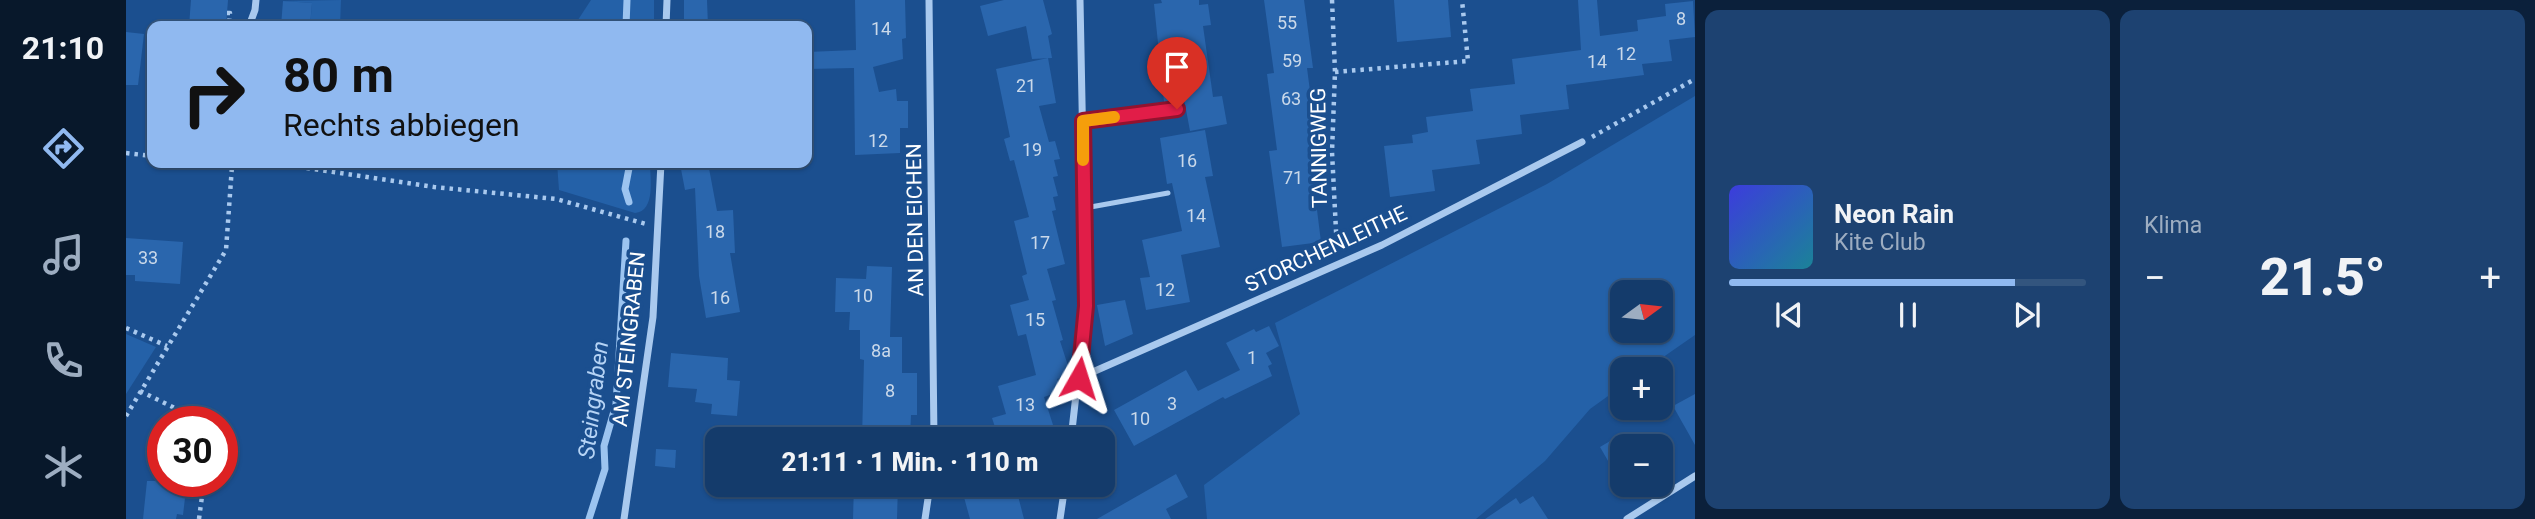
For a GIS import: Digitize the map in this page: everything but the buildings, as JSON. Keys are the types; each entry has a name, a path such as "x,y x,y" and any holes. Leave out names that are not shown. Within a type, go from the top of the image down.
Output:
{"street":[{"path":"251,21 256,0"},
{"path":"666,21 667,0"},
{"name":"AN DEN EICHEN","path":"929,0 934,427"},
{"path":"1073,427 1086,306 1080,0"},
{"name":"STORCHENLEITHE","path":"1079,378 1338,265 1582,142"},
{"name":"AM STEINGRABEN","path":"624,519 653,317 661,168"},
{"path":"1627,519 1695,476"},
{"path":"925,519 928,497"},
{"path":"1060,519 1063,497"}],"lane":[{"path":"1083,121 1177,109"},
{"path":"1085,208 1168,193"}],"path":[{"name":"TANNIGWEG","path":"1332,0 1335,72 1332,152 1338,265"},
{"name":"TANNIGWEG","path":"1335,72 1468,61 1462,0"},
{"path":"227,13 230,13 229,21"},
{"path":"1607,130 1695,79"},
{"path":"126,153 147,155"},
{"path":"126,416 226,250 228,168"},
{"path":"312,168 334,174 556,199 658,227"},
{"path":"126,328 167,346"},
{"path":"140,391 171,406"},
{"path":"199,519 202,497"}],"shaded area":[{"path":"341,0 340,21 310,21 312,3 283,1"},
{"path":"591,0 654,0 654,21 577,21"},
{"path":"1695,96 1695,335 1663,357 1610,357 1610,395 1590,409 1545,461 1476,519 1207,519 1204,485 1300,414 1275,323 1547,184"},
{"path":"557,168 650,168 649,200 642,211 635,213 559,190"},
{"path":"126,334 156,347 126,394"}],"waterway":[{"name":"Steingraben","path":"626,21 627,0"},
{"name":"Steingraben","path":"629,168 625,189 629,202"},
{"name":"Steingraben","path":"589,519 605,469 604,446 616,404 626,241"}],"slow traffic":[{"path":"1083,160 1083,121 1114,117"}],"route":[{"path":"1079,378 1086,306 1083,121 1177,109"}]}
